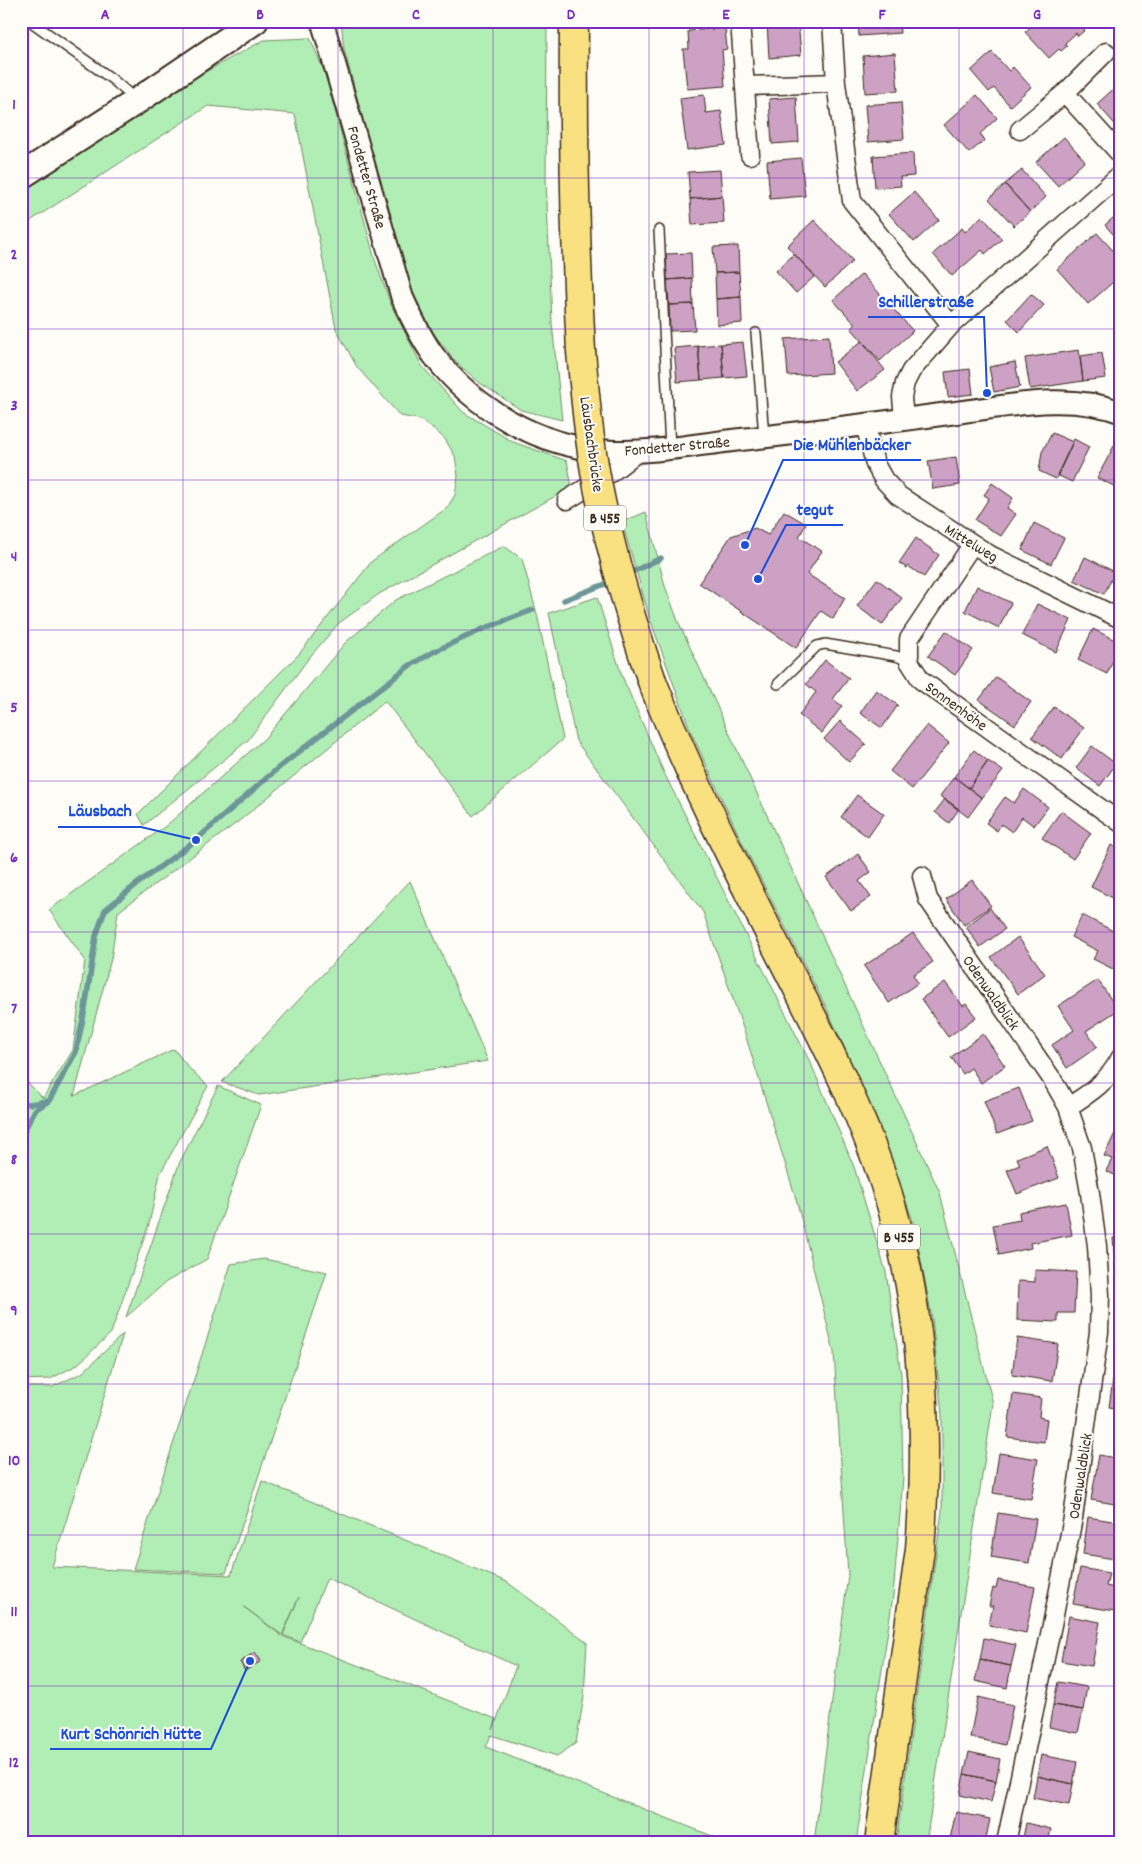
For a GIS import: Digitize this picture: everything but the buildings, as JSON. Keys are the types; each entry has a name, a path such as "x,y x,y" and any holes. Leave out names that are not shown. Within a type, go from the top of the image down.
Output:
{"main road":[{"path":"21,176 255,21"},
{"name":"Läusbachbrücke","path":"574,21 573,126 575,229 581,351 587,418 612,552 630,617 652,681 693,780 813,1018 866,1135 886,1189 909,1278 922,1377 925,1454 924,1506 920,1549 879,1843"}],"street":[{"name":"Fondetter Straße","path":"322,21 402,297 416,327 434,356 456,381 482,403 510,422 540,436 572,446 606,451 639,451 1042,402 1086,403 1121,412"},
{"path":"740,21 750,155"},
{"path":"832,21 836,83 852,201 951,325"},
{"path":"1020,130 1065,93 1106,52"},
{"path":"746,86 836,83"},
{"path":"1065,93 1121,155"},
{"path":"904,419 902,397 905,383 911,371 951,325 1121,174"},
{"name":"Mittelweg","path":"865,424 874,464 884,480 898,494 972,545 1121,620"},
{"path":"567,500 612,472 639,451"},
{"path":"909,661 909,639 972,545"},
{"name":"Sonnenhöhe","path":"909,661 922,680 1121,823"},
{"name":"Odenwaldblick","path":"922,876 928,899 1052,1079 1068,1107 1082,1148 1094,1220 1100,1295 1099,1332 1073,1518 1054,1620 1006,1843"},
{"path":"1068,1107 1092,1092 1119,1065"}],"lane":[{"path":"30,21 112,79 136,101"},
{"path":"659,230 670,448"},
{"path":"756,333 764,437"},
{"path":"778,684 817,646 825,644 896,656 909,661"}],"green space":[{"path":"341,21 547,21 546,178 552,323 562,420 521,410 480,383 458,364 432,332 416,301 399,254 344,49"},
{"path":"310,38 325,73 375,260 391,305 422,366 463,412 513,442 567,461 572,487 379,594 339,623 308,659 248,740 144,825 138,814 299,654 372,561 447,508 455,495 458,476 455,456 445,439 430,426 418,419 400,416 357,367 336,329 295,114 208,106 21,227 21,192 196,77 264,40"},
{"path":"646,512 665,586 678,621 940,1193 993,1404 926,1843 896,1843 942,1511 942,1415 932,1318 914,1224 877,1121 826,1007 741,840 691,732 650,619 622,522"},
{"path":"504,546 522,559 537,614 563,739 473,816 385,701 239,821 118,912 111,959 74,1096 174,1049 188,1067 208,1086 160,1174 149,1224 111,1333 77,1365 50,1379 21,1380 21,1076 43,1098 73,1050 85,960 49,910 167,825 265,738 346,642 396,600"},
{"path":"597,597 622,676 664,773 812,1066 854,1167 886,1272 901,1374 903,1478 893,1596 856,1843 814,1843 848,1575 834,1352 797,1202 745,1034 703,912 576,741 549,613"},
{"path":"410,881 488,1061 259,1095 222,1082"},
{"path":"218,1086 261,1105 207,1259 166,1282 126,1317 179,1164"},
{"path":"264,1259 327,1272 226,1573 133,1569 231,1264"},
{"path":"123,1334 52,1567 231,1575 262,1481 507,1582 587,1642 584,1697 576,1743 557,1756 491,1735 486,1747 730,1843 21,1843 21,1387 52,1387 82,1373","holes":["327,1578 516,1666 493,1730 496,1719 282,1636 244,1607 282,1635 299,1597 283,1635 300,1642"]}],"waterway":[{"path":"626,575 661,558"},
{"path":"564,600 613,581"},
{"path":"21,1161 24,1131 35,1110 49,1101 76,1052 85,1009 96,936 105,910 196,840 277,769 409,666 433,652 483,629 533,610"},
{"path":"21,1103 30,1104 46,1101"}],"place":[{"name":"Schillerstraße","path":"987,393"},
{"name":"Die Mühlenbäcker","path":"745,545"},
{"name":"tegut","path":"758,579"},
{"name":"Läusbach","path":"196,840"},
{"name":"Kurt Schönrich Hütte","path":"250,1661"}]}
